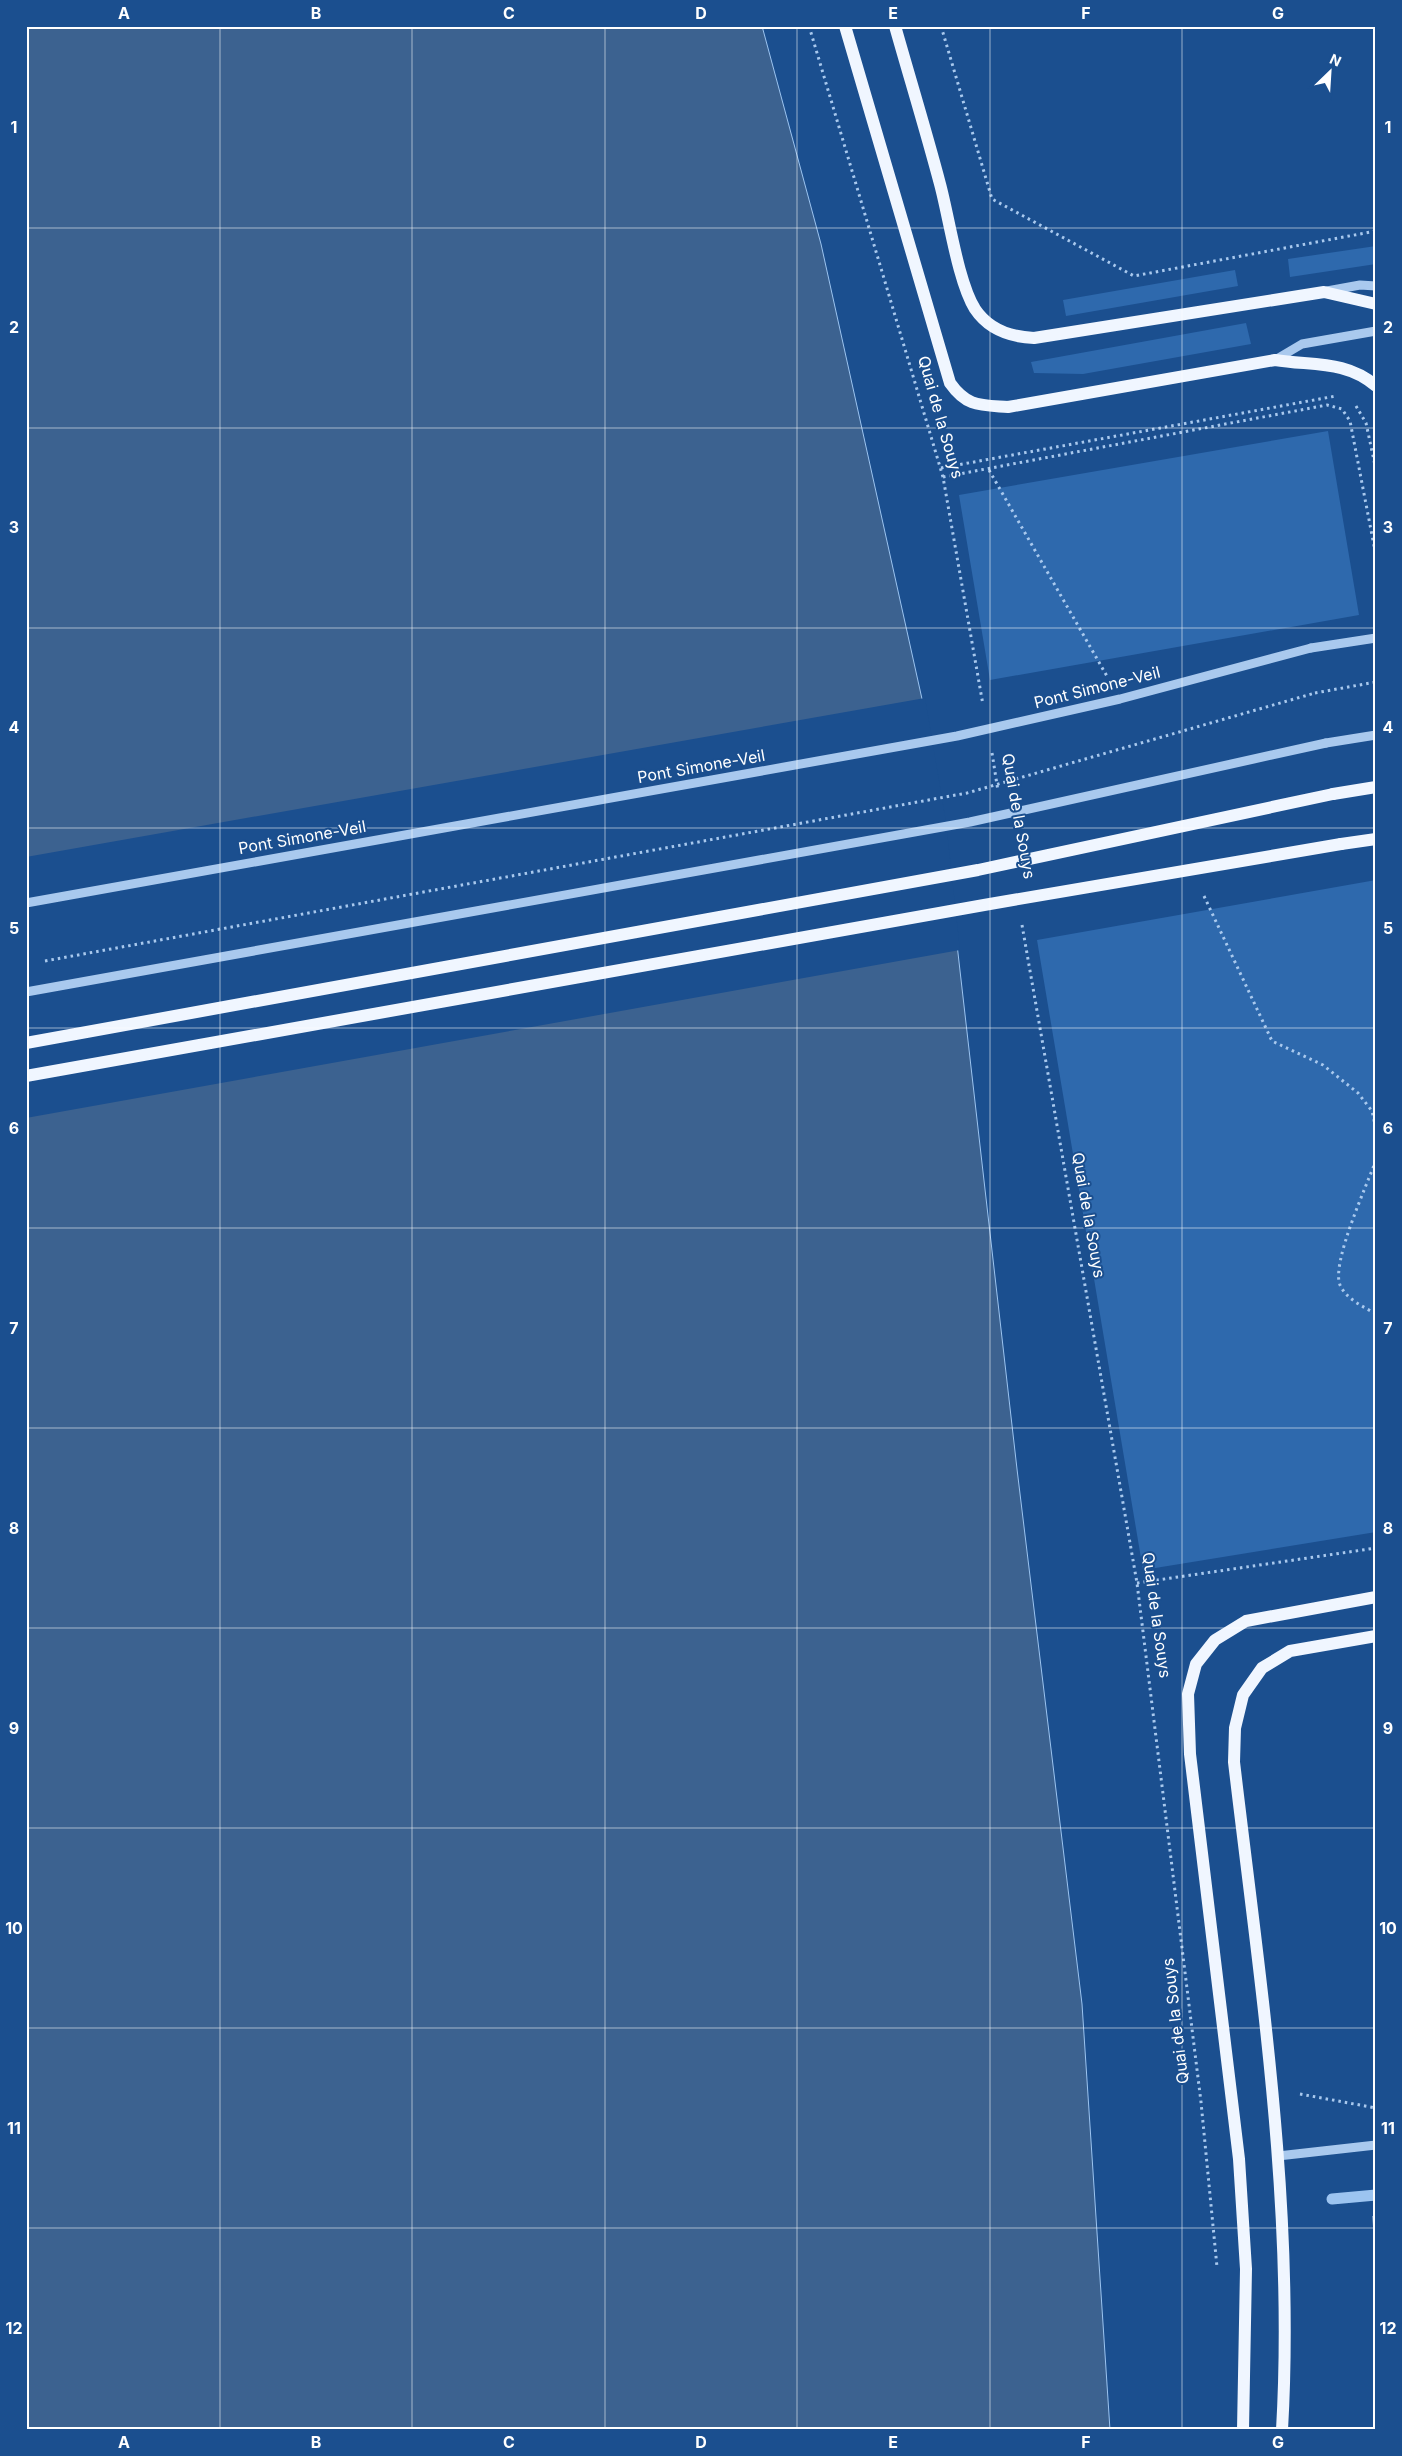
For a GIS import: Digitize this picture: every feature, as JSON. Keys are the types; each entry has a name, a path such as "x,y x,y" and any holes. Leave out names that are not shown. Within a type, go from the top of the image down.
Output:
{"main road":[{"name":"Quai de la Souys","path":"845,26 950,383 959,396 978,405 1008,407 1275,360 1307,365 1340,366 1366,378 1376,386"},
{"path":"894,26 940,184 964,280 975,308 992,327 1012,337 1034,338 1324,292 1376,304"},
{"path":"26,1043 978,870 1333,794 1376,787"},
{"path":"26,1076 984,905 1376,839"},
{"name":"Quai de la Souys","path":"1243,2430 1246,2269 1239,2159 1190,1754 1188,1694 1196,1664 1215,1640 1246,1621 1376,1597"},
{"path":"1282,2430 1284,2339 1274,2095 1234,1762 1235,1728 1244,1695 1262,1668 1290,1651 1376,1636"}],"street":[{"path":"1324,292 1360,285 1376,286"},
{"path":"1275,360 1302,344 1376,331"},
{"name":"Pont Simone-Veil","path":"26,903 957,736 1120,699 1311,648 1376,638"},
{"path":"26,992 970,822 1326,743 1376,735"},
{"path":"1278,2156 1376,2145"}],"path":[{"name":"Quai de la Souys","path":"809,26 943,477 984,713"},
{"path":"941,26 992,199 1134,276 1376,231"},
{"path":"940,468 1336,396 1345,399"},
{"path":"1354,403 1366,423 1376,470"},
{"path":"943,477 989,470 1327,405 1342,409 1350,421 1376,556"},
{"path":"989,470 1120,699"},
{"path":"36,962 966,793 1315,693 1376,682"},
{"name":"Quai de la Souys","path":"991,752 1000,801"},
{"path":"1204,896 1272,1041 1323,1065 1358,1093 1372,1111 1376,1129"},
{"name":"Quai de la Souys","path":"1021,919 1137,1583 1200,2093 1217,2272"},
{"path":"1376,1160 1339,1263 1340,1285 1356,1302 1376,1314"},
{"path":"1137,1583 1376,1548"}],"shaded area":[{"path":"26,26 762,26 821,244 926,717 943,822 1017,1469 1082,2004 1110,2430 26,2430"},
{"path":"1376,246 1376,264 1290,277 1288,259"},
{"path":"1235,270 1238,286 1066,316 1063,300"},
{"path":"1246,323 1251,344 1083,374 1034,373 1031,362"},
{"path":"1328,431 1359,615 990,680 959,495"},
{"path":"1376,880 1376,1532 1143,1570 1037,940"}],"pier":[{"path":"925,698 946,822 960,950 26,1118 26,857"}],"building":[{"path":"1373,2216 1376,2216 1376,2280"}],"waterway":[{"path":"1332,2199 1376,2195"}]}
